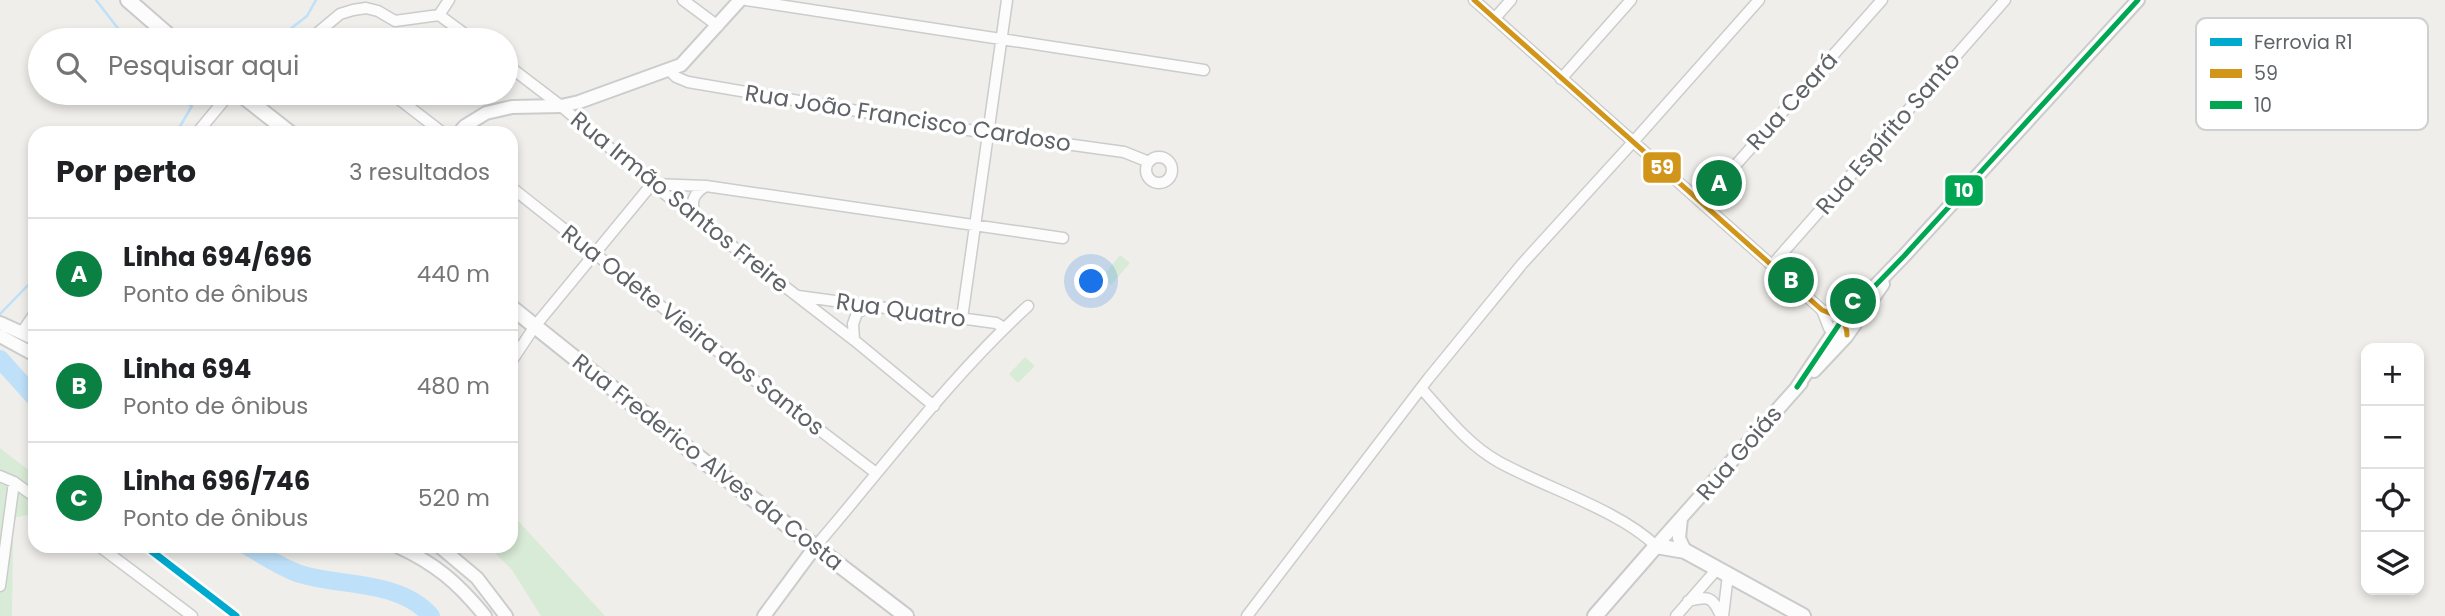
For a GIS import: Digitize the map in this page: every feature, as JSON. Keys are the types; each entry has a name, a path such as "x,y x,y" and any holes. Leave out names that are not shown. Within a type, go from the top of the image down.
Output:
{"main road":[{"path":"128,0 160,28"},
{"path":"253,105 281,126"},
{"name":"Rua Frederico Alves da Costa","path":"518,312 906,616"},
{"path":"1656,546 1685,551 1803,616"},
{"name":"Rua Goiás","path":"1595,616 1656,546"}],"street":[{"path":"439,15 449,0"},
{"path":"683,0 718,26"},
{"path":"465,126 486,113 512,107 561,106 579,102 681,65 740,0"},
{"path":"746,0 1204,70"},
{"path":"962,318 1007,0"},
{"path":"1474,0 1822,310 1842,320 1847,327 1846,336 1833,333 1822,310"},
{"path":"1495,18 1511,0"},
{"path":"1561,79 1631,0"},
{"path":"1247,616 1421,388 1522,264 1759,0"},
{"name":"Rua Ceará","path":"1702,203 1882,0"},
{"name":"Rua Espírito Santo","path":"1772,265 2005,0"},
{"name":"Rua Goiás","path":"1797,387 1842,320 2138,0"},
{"path":"327,28 340,14 366,8 378,11 395,22 439,15 457,28"},
{"name":"Rua João Francisco Cardoso","path":"669,70 676,77 688,82 986,134 1124,152 1149,162"},
{"name":"Rua Irmão Santos Freire","path":"518,73 561,106 652,184 854,340 934,406"},
{"path":"203,126 220,105"},
{"path":"407,105 434,126"},
{"path":"518,352 652,184 706,186 1063,238"},
{"path":"695,217 693,197 706,186"},
{"name":"Rua Odete Vieira dos Santos","path":"518,193 876,473"},
{"name":"Rua Goiás","path":"1656,546 1797,387 1846,336 1904,256"},
{"name":"Rua Quatro","path":"797,296 996,323 1004,328"},
{"path":"854,340 853,324 857,313 872,305"},
{"path":"764,616 815,547 876,473 1004,328 1028,306"},
{"path":"0,323 28,335"},
{"path":"22,332 28,323"},
{"path":"0,337 28,351"},
{"path":"1421,388 1455,426 1498,461 1623,523 1656,546"},
{"path":"0,476 28,493"},
{"path":"0,586 14,482"},
{"name":"Rua Goiás","path":"1681,518 1679,538 1685,551"},
{"path":"108,553 192,616"},
{"path":"413,553 448,575 485,616"},
{"path":"447,553 477,579 506,616"},
{"path":"1676,616 1688,601 1722,572"},
{"path":"1722,572 1722,616"},
{"path":"1688,601 1708,598 1713,600 1722,616"}],"green space":[{"path":"1120,255 1130,263 1111,285 1102,277"},
{"path":"1025,357 1035,366 1018,383 1009,374"},
{"path":"0,448 28,470 28,515 16,517 13,531 12,616 0,616"},
{"path":"518,521 605,616 541,616 512,570 495,553 518,553"}],"waterway":[{"path":"96,0 118,28"},
{"path":"292,28 307,16 316,0"},
{"path":"180,126 192,106 190,105"},
{"path":"0,314 28,285"},
{"path":"0,359 28,390"},
{"path":"259,553 300,574 387,590 418,604 431,616"}],"rail line":[{"name":"R1","path":"154,553 236,616"}],"transit line":[{"name":"59","path":"1474,0 1822,310 1839,319 1845,325 1847,335"},
{"name":"10","path":"1797,387 1842,320 2138,0"}],"place":[{"name":"Linha 694/696","path":"1719,183"},
{"name":"Linha 694","path":"1791,280"},
{"name":"Linha 696/746","path":"1853,301"}]}
